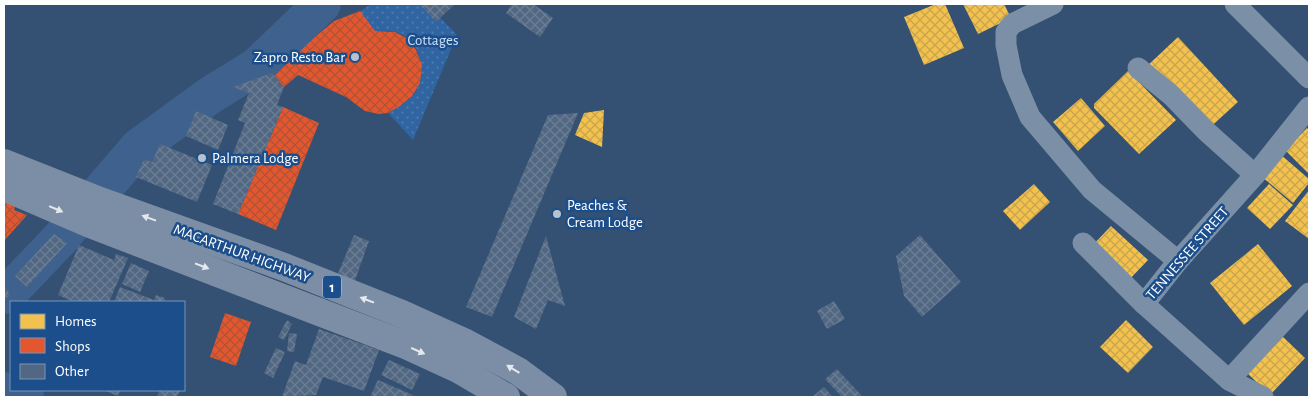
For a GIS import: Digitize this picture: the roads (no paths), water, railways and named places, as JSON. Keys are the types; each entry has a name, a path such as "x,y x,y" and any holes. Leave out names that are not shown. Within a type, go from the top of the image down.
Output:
{"highway":[{"name":"MACARTHUR HIGHWAY","path":"4,163 18,185 95,212 408,346 458,369 506,397"},
{"name":"MACARTHUR HIGHWAY","path":"95,212 250,254 402,314 466,343 509,366 553,397"}],"street":[{"path":"1052,4 1012,24 1006,32 1006,45 1012,75 1030,117 1092,190 1178,261"},
{"path":"1235,4 1309,78"},
{"path":"1138,68 1171,95 1206,131 1255,175"},
{"name":"TENNESSEE STREET","path":"1264,397 1229,380 1144,304 1178,261 1255,175 1309,107"},
{"path":"1083,243 1144,304"},
{"path":"1229,380 1309,293"}],"waterway":[{"path":"4,295 59,240 139,147 209,96 256,67 322,4"},
{"path":"4,391 25,397"}],"place":[{"name":"Zapro Resto Bar","path":"355,57"},
{"name":"Palmera Lodge","path":"202,158"},
{"name":"Peaches & Cream Lodge","path":"557,214"}],"park label":[{"name":"Cottages","path":"433,40"}]}
